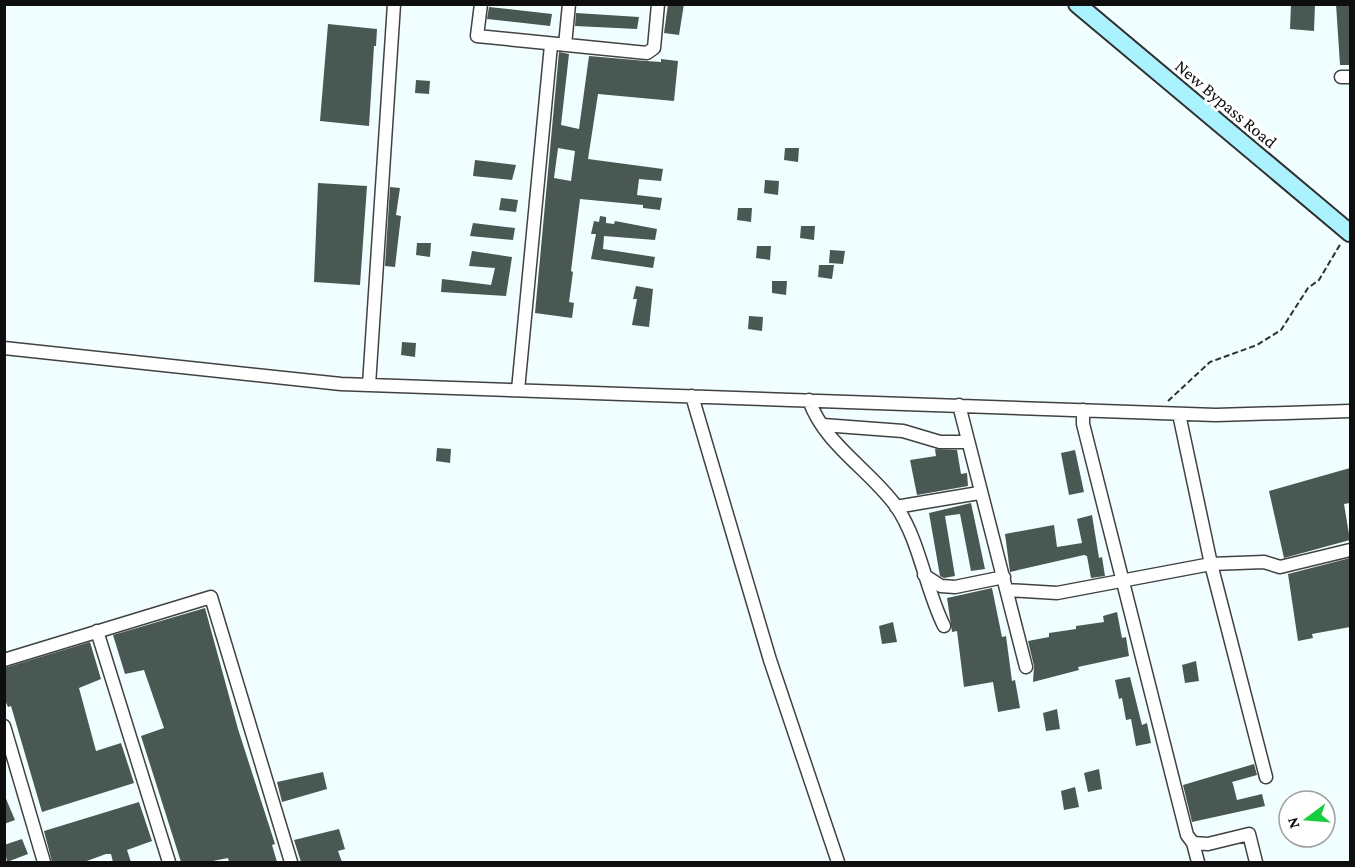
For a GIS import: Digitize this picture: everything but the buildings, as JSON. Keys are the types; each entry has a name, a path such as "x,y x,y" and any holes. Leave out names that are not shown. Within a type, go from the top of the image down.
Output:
{"main road":[{"name":"New Bypass Road","path":"1077,4 1349,228"}],"street":[{"path":"369,385 394,4"},
{"path":"481,4 477,36 551,45 649,52 654,48 658,4"},
{"path":"565,45 570,4"},
{"path":"518,390 551,45"},
{"path":"4,348 369,385 1179,414 1350,411"},
{"path":"692,396 770,660 838,862"},
{"path":"809,399 813,411 840,449 896,507 907,527 944,626"},
{"path":"958,405 1026,668"},
{"path":"1083,410 1083,424 1187,835 1193,843 1198,862"},
{"path":"1179,414 1211,564 1266,777"},
{"path":"823,426 903,431 940,442 967,442"},
{"path":"896,507 979,493"},
{"path":"1007,590 1057,593 1211,564 1264,562 1280,567 1350,550"},
{"path":"924,575 941,586 955,587 1004,577"},
{"path":"4,660 211,597 291,862"},
{"path":"97,631 169,862"},
{"path":"4,726 44,862"},
{"path":"1193,843 1208,844 1249,834 1256,862"}],"path":[{"path":"1155,413 1210,362 1257,345 1281,330 1308,288 1319,280 1349,228"}]}
